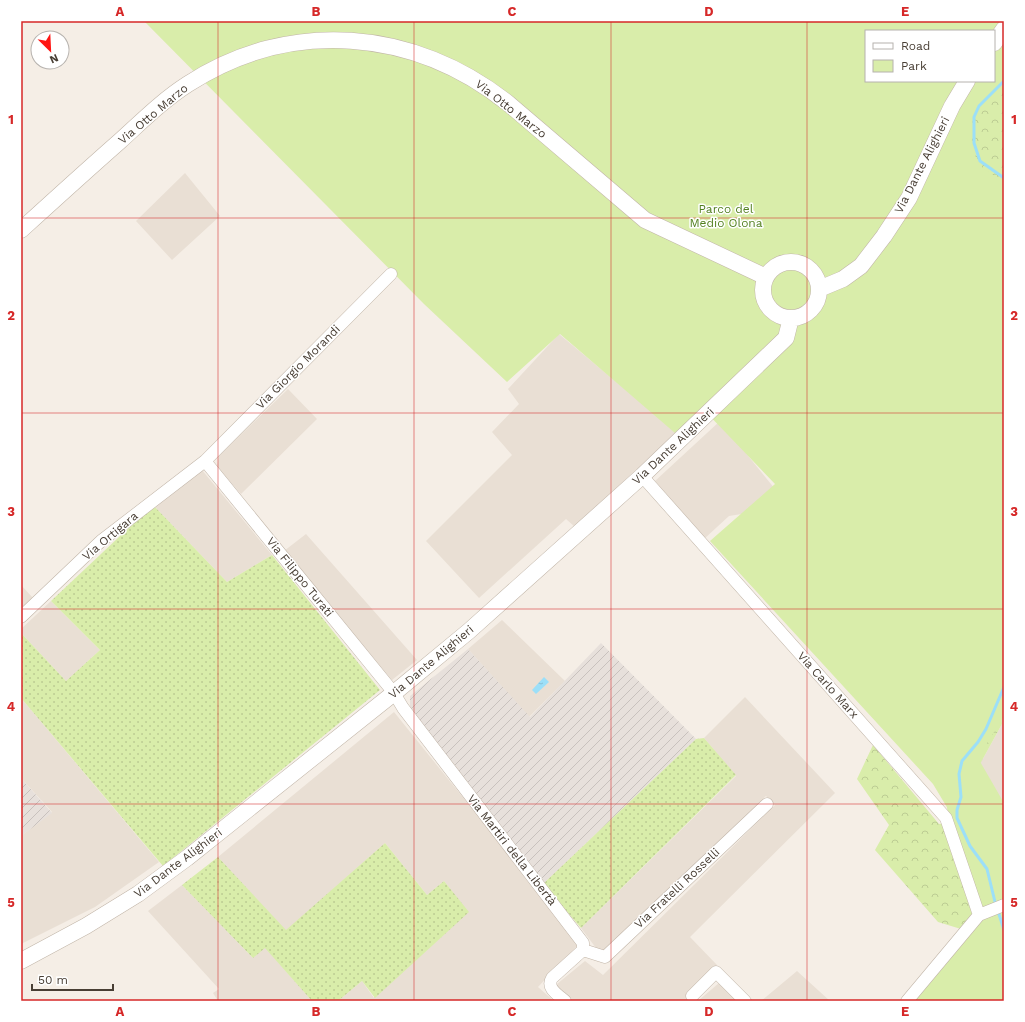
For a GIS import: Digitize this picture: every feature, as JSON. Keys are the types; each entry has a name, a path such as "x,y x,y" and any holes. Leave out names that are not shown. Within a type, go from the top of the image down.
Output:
{"street":[{"path":"995,42 1004,29"},
{"name":"Via Otto Marzo","path":"21,230 156,108 203,75 238,58 275,47 312,41 351,40 370,42 408,50 432,58 461,71 494,92 509,104 645,220 766,277"},
{"name":"Via Dante Alighieri","path":"819,289 843,279 861,266 884,236 908,198 952,106 966,82"},
{"path":"786,262 799,263 809,269 816,278 819,289 815,304 805,314 791,318 777,315 766,305 762,291 766,277 774,267 786,262"},
{"name":"Via Giorgio Morandi","path":"205,461 391,274"},
{"name":"Via Dante Alighieri","path":"23,958 86,926 144,890 187,858 394,693 469,631 642,476 781,343 786,338 791,318"},
{"name":"Via Ortigara","path":"21,617 100,541 205,461"},
{"name":"Via Filippo Turati","path":"205,461 394,693"},
{"name":"Via Carlo Marx","path":"642,476 946,818 979,915"},
{"name":"Via Martiri della Libertà","path":"394,693 403,708 583,943 583,950"},
{"name":"Via Fratelli Rosselli","path":"583,950 605,957 766,804"},
{"path":"907,1001 979,915 1004,905"},
{"path":"565,1001 550,987 550,982 552,978 583,950"},
{"path":"692,996 716,972 745,1001"}],"shaded area":[{"path":"185,173 220,216 172,260 136,221"},
{"path":"559,334 676,432 575,527 566,519 479,598 426,541 512,455 492,432 519,404 508,389"},
{"path":"288,389 317,419 241,494 217,467 219,456"},
{"path":"720,421 775,489 748,513 729,516 704,539 655,481"},
{"path":"202,470 272,555 227,582 153,505"},
{"path":"306,534 417,660 392,680 284,551"},
{"path":"21,585 33,598 21,610"},
{"path":"51,601 100,650 66,681 21,633 21,629"},
{"path":"502,620 565,681 529,717 468,649"},
{"path":"601,643 696,739 543,884 410,707 410,696 468,649 530,717"},
{"path":"745,697 835,793 690,937 717,965 686,996 692,1001 572,1001 558,990 557,984 585,961 603,975 775,805 766,796 604,952 599,952 581,928 736,776 704,738"},
{"path":"21,698 159,862 95,907 21,944 21,836 52,812 21,778"},
{"path":"1004,698 1004,839 968,786 1002,724 1001,700"},
{"path":"394,712 507,852 578,945 538,987 554,1001 338,1001 362,981 374,998 468,912 444,881 427,895 385,843 286,931 218,857"},
{"path":"21,778 52,813 21,836"},
{"path":"182,885 253,958 265,947 312,1001 218,1001 213,993 219,989 148,911"},
{"path":"797,971 830,1001 761,1001"},
{"path":"719,983 738,1001 698,1001"}],"green space":[{"name":"Parco del Medio Olona","path":"144,21 1004,21 1004,84 977,109 972,123 972,140 975,156 979,163 985,170 1004,181 1004,716 978,758 1004,803 1004,1001 913,1001 974,924 977,898 948,809 933,784 710,541 775,484 703,409 675,433 560,334 507,382 424,304"},
{"path":"1004,53 1004,250 910,214 993,82 995,82"},
{"path":"153,505 227,582 272,555 380,690 163,866 21,698 21,633 66,681 100,650 51,601"},
{"path":"1001,700 1002,724 968,786 974,933 938,922 875,850 889,825 857,779 873,745 939,824 949,822 946,800"},
{"path":"704,738 736,775 581,928 543,884 696,739"},
{"path":"385,843 427,895 444,881 469,912 375,998 362,981 338,1001 312,1001 265,948 253,958 182,885 218,857 286,930"}],"water":[{"path":"544,677 549,682 536,694 532,690"}],"waterway":[{"path":"1004,81 979,106 974,117 974,143 980,161 1004,178"},
{"path":"996,906 987,869 970,846 957,818 957,810 961,797 959,774 962,761 978,742 986,729 1004,687"},
{"path":"998,911 1004,930"}]}
